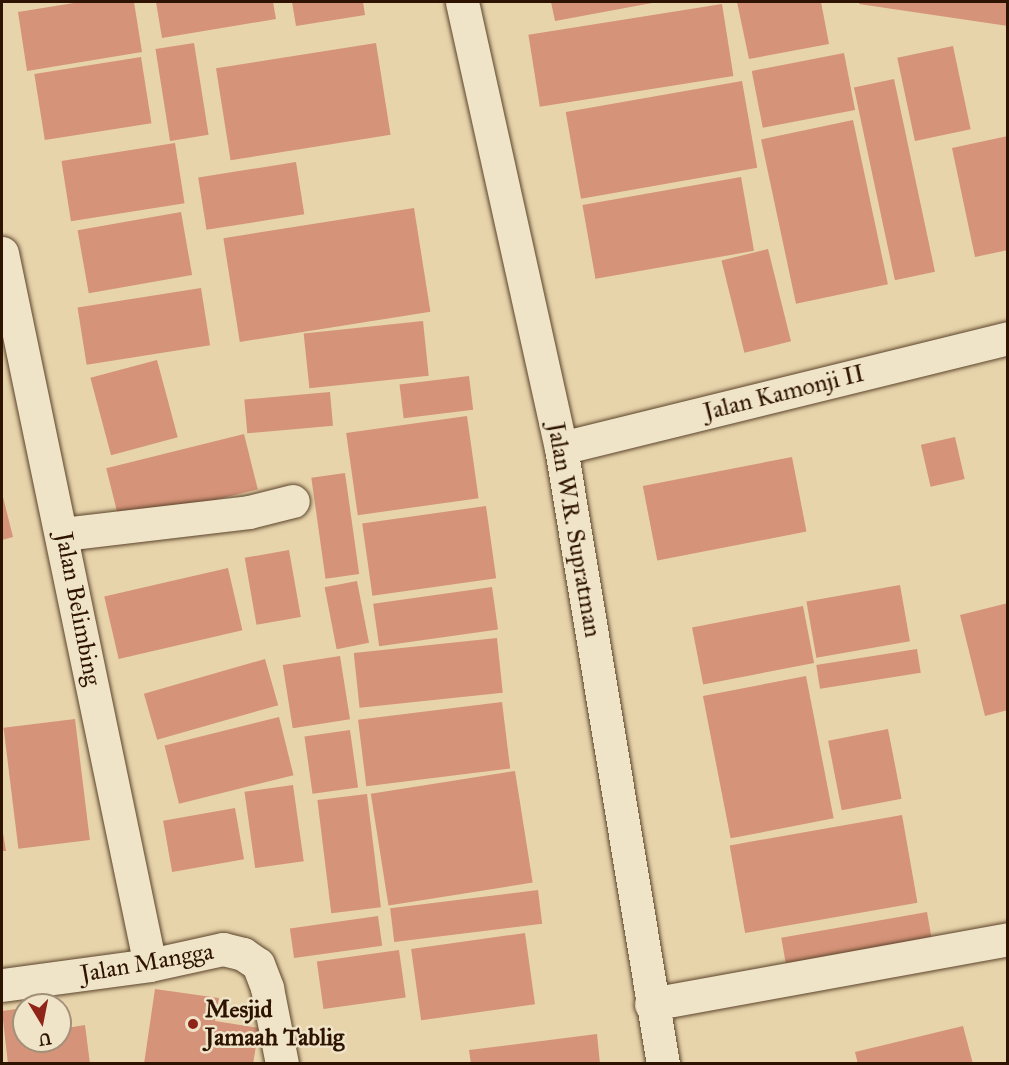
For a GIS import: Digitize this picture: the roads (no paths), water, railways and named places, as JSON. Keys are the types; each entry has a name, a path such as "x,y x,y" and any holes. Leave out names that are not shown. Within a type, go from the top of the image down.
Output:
{"street":[{"name":"Jalan W.R. Supratman","path":"462,2 561,448 651,1004 663,1064"},
{"name":"Jalan Belimbing","path":"2,253 63,534 150,965"},
{"name":"Jalan Kamonji II","path":"561,448 1008,338"},
{"path":"63,534 249,512 293,501"},
{"path":"651,1004 1008,939"},
{"name":"Jalan Mangga","path":"2,985 150,965 223,949 258,964 275,1015 282,1064"}],"place":[{"name":"Mesjid Jamaah Tablig","path":"193,1024"}]}
